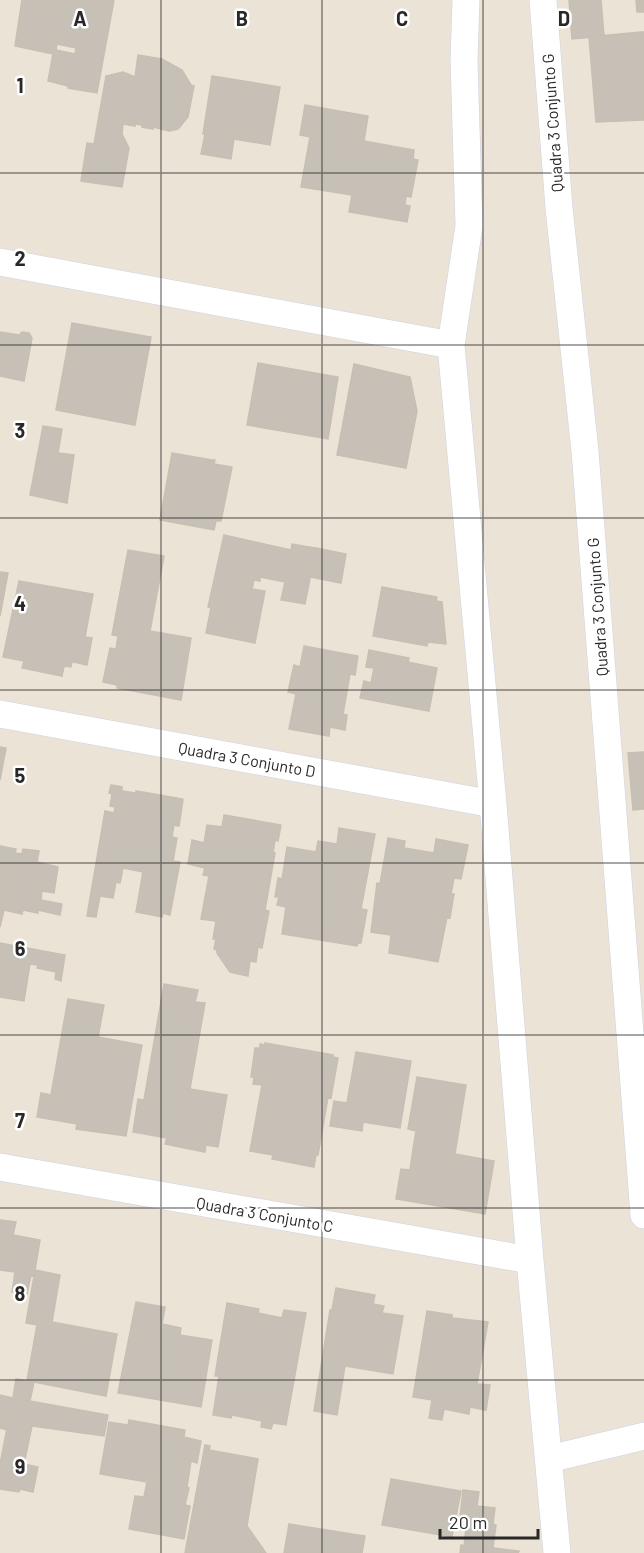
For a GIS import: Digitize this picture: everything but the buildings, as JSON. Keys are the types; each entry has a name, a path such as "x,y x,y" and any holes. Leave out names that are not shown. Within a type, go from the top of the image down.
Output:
{"street":[{"path":"466,0 464,60 469,226 451,345 557,1553"},
{"name":"Quadra 3 Conjunto G","path":"543,0 559,208 585,450 644,1215"},
{"path":"0,262 451,345"},
{"name":"Quadra 3 Conjunto D","path":"0,714 493,804"},
{"name":"Quadra 3 Conjunto C","path":"0,1167 530,1260"},
{"path":"549,1459 644,1436"}]}
